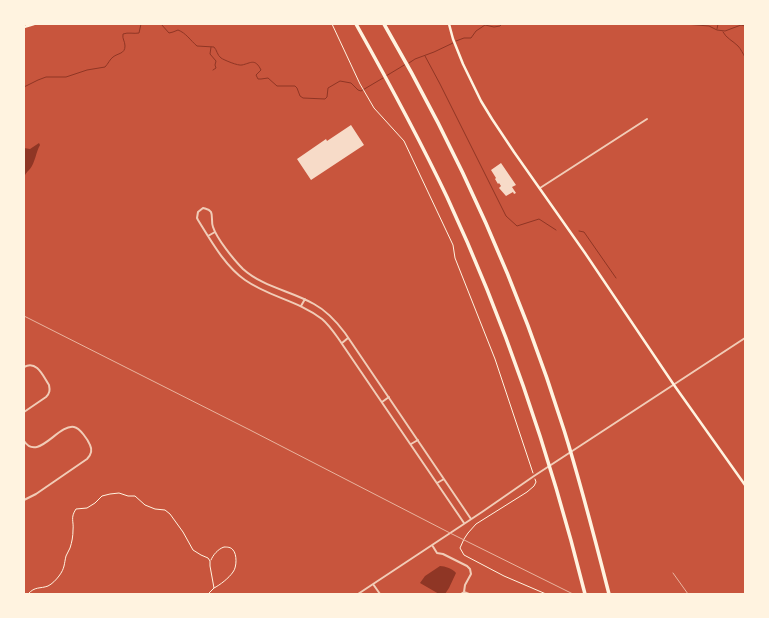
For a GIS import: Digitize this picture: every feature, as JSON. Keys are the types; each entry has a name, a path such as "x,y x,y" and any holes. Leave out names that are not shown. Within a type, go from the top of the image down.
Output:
{"highway":[{"path":"356,24 402,106 447,196 476,264 526,394 547,459 585,594"},
{"path":"384,24 408,66 451,149 500,258 534,343 574,462 609,594"}],"main road":[{"path":"24,27 34,24"},
{"path":"450,24 453,39 463,64 492,119 674,384 744,483"}],"street":[{"path":"540,188 647,119"},
{"path":"464,523 342,343 325,321 301,306 258,288 236,273 208,236 197,218 198,212 203,208 210,211 212,214 212,223 215,232 234,259 244,270 262,281 313,303 326,312 339,325 471,519"},
{"path":"208,236 215,232"},
{"path":"301,306 305,299"},
{"path":"342,343 348,338"},
{"path":"358,594 534,476 745,338"},
{"path":"24,367 29,365 36,366 50,388 46,397 24,412"},
{"path":"382,402 389,397"},
{"path":"24,441 30,447 36,448 63,430 73,427 80,430 91,448 91,454 87,459 36,494 24,500"},
{"path":"411,444 418,440"},
{"path":"437,483 444,479"},
{"path":"432,545 437,553 444,554 470,569 471,574 462,594"},
{"path":"373,584 380,594"},
{"path":"464,592 469,594"}],"path":[{"path":"332,24 360,84 375,110 404,141 453,245 454,258 495,359 536,482 527,492 476,524 468,533 460,548 464,555 504,576 546,594"},
{"path":"28,594 38,587 54,583 60,576 65,567 66,555 70,549 74,528 73,514 76,509 87,508 102,496 110,494 119,493 128,496 135,496 145,505 155,509 165,510 170,514 183,532 193,550 208,558 210,561"},
{"path":"208,594 226,580 234,571 235,555 231,548 224,547 220,549 210,561 211,577 214,588"}],"shaded area":[{"path":"39,143 40,145 32,167 24,177 24,148 30,149"},
{"path":"440,566 449,568 456,573 445,594 439,594 420,583 425,576"}],"building":[{"path":"351,125 364,145 311,180 297,159 326,139 327,141"},
{"path":"501,163 516,185 512,187 516,193 514,194 513,192 506,196 499,188 501,186 499,183 498,184 491,170"}],"waterway":[{"path":"24,87 46,77 66,77 87,70 105,67 112,58 124,51 125,43 123,34 139,33 141,24"},
{"path":"161,24 169,33 178,30 181,31 197,46 214,47 220,57 234,64 242,65 253,62 257,64 261,70 256,75 258,79 268,78 277,86 295,86 300,96 303,98 325,99 327,97 328,88 340,81 351,83 361,91 383,78"},
{"path":"456,41 464,38 471,38 476,31 485,25 494,27 502,24"},
{"path":"685,24 709,26 717,30 725,31 741,25 745,26"},
{"path":"717,29 718,24"},
{"path":"723,32 739,47 745,57"},
{"path":"409,63 453,43"},
{"path":"211,47 210,54 216,61 216,68 213,70"},
{"path":"425,56 506,216 517,226 539,219 556,230"},
{"path":"386,76 406,64"},
{"path":"579,231 584,232 616,278"}],"railway":[{"path":"24,316 573,594"},
{"path":"673,573 688,594"}]}
